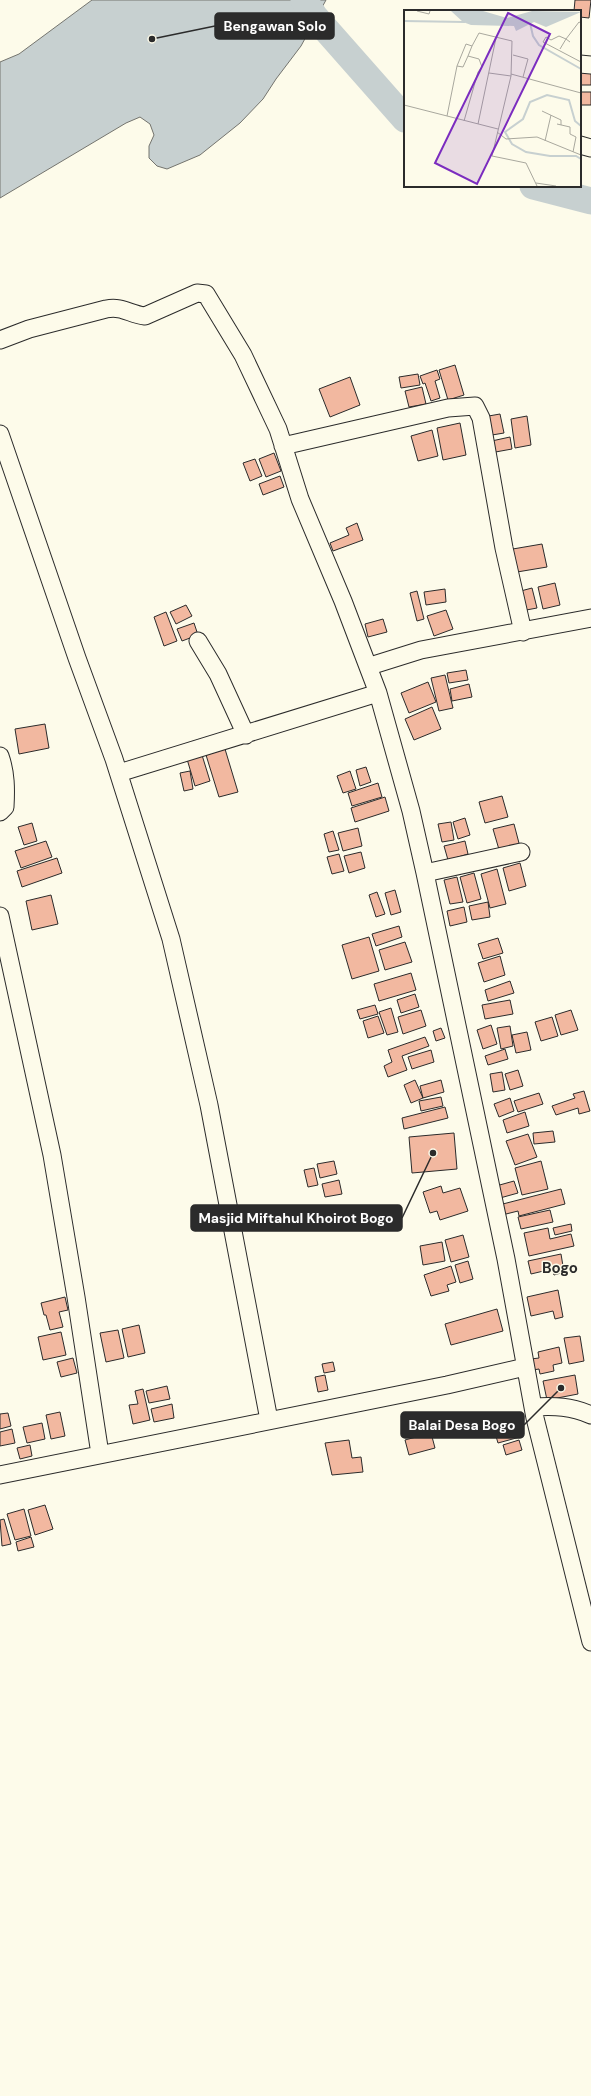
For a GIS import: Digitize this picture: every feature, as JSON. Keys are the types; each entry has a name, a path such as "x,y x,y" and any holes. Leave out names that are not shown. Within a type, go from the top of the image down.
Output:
{"street":[{"path":"581,64 591,65"},
{"path":"581,145 591,148"},
{"path":"4,341 37,327 106,308 116,307 145,316 197,293 206,294 243,355 275,423 300,499 370,666 411,811 506,1259 533,1407 591,1642"},
{"path":"283,446 448,408 475,406 480,418 504,548 523,632"},
{"path":"0,434 77,658 119,773 171,939 186,999 209,1105 269,1420"},
{"path":"370,666 421,650 591,618"},
{"path":"198,641 218,674 246,735"},
{"path":"119,773 378,693"},
{"path":"0,756 4,769 6,787 5,808 0,812"},
{"path":"425,873 522,852"},
{"path":"0,916 52,1155 100,1454"},
{"path":"0,1475 447,1385 525,1367"},
{"path":"533,1407 564,1406 577,1408 591,1415"}],"shaded area":[{"path":"92,0 326,0 301,46 263,99 240,123 200,155 167,169 157,166 149,158 149,146 154,135 150,124 140,117 126,123 0,198 0,62 19,54"}],"building":[{"path":"575,0 591,0 589,18 581,17 581,10 574,10"},
{"path":"581,72 591,72 591,85 581,85"},
{"path":"581,92 591,92 591,105 581,105"},
{"path":"455,365 464,395 448,400 439,370"},
{"path":"437,370 440,379 435,381 440,398 431,401 425,383 423,384 420,376"},
{"path":"418,374 420,385 401,388 399,377"},
{"path":"350,377 360,405 330,417 319,389"},
{"path":"422,387 426,404 409,407 405,391"},
{"path":"500,414 504,433 486,436 483,417"},
{"path":"527,416 531,445 515,448 511,419"},
{"path":"460,423 466,455 443,460 437,428"},
{"path":"432,430 438,456 418,461 411,436"},
{"path":"510,437 512,449 490,453 487,442"},
{"path":"274,453 281,471 266,477 259,459"},
{"path":"255,459 262,476 250,481 243,463"},
{"path":"280,476 284,487 263,495 259,484"},
{"path":"357,523 363,540 333,551 330,543 349,535 346,528"},
{"path":"542,544 547,567 511,573 507,550"},
{"path":"555,583 560,605 543,609 538,587"},
{"path":"532,588 537,608 521,611 517,592"},
{"path":"445,589 446,602 426,605 424,592"},
{"path":"417,591 424,619 417,621 410,593"},
{"path":"186,605 192,616 176,624 170,612"},
{"path":"446,610 453,629 434,636 427,616"},
{"path":"166,612 177,641 164,646 154,617"},
{"path":"383,619 387,632 368,637 365,624"},
{"path":"194,623 198,635 182,641 177,629"},
{"path":"466,670 468,680 449,683 447,673"},
{"path":"445,675 453,708 439,711 431,678"},
{"path":"428,682 436,702 409,713 401,693"},
{"path":"469,684 472,697 452,701 450,689"},
{"path":"432,707 441,729 414,740 405,719"},
{"path":"45,724 49,748 19,754 15,729"},
{"path":"225,749 238,792 219,797 206,755"},
{"path":"202,755 210,781 195,786 187,759"},
{"path":"366,767 371,782 360,786 356,770"},
{"path":"190,771 193,789 184,791 180,773"},
{"path":"350,771 356,789 343,793 337,776"},
{"path":"378,783 382,797 352,806 348,793"},
{"path":"502,796 508,817 485,823 479,802"},
{"path":"385,797 389,811 355,822 351,808"},
{"path":"465,818 470,835 458,839 453,822"},
{"path":"451,822 454,840 442,842 438,824"},
{"path":"32,823 37,841 24,845 18,827"},
{"path":"514,824 520,847 500,853 493,829"},
{"path":"358,828 362,846 343,851 338,833"},
{"path":"333,831 339,850 329,852 324,834"},
{"path":"46,841 52,857 21,868 15,851"},
{"path":"465,841 468,854 448,860 444,846"},
{"path":"361,852 365,868 349,873 344,856"},
{"path":"339,854 344,871 332,874 327,857"},
{"path":"57,858 62,873 22,887 17,871"},
{"path":"520,863 526,886 509,891 503,868"},
{"path":"497,869 506,904 490,908 481,874"},
{"path":"474,873 481,899 467,903 460,877"},
{"path":"457,877 463,902 450,904 444,880"},
{"path":"395,890 401,912 391,915 385,893"},
{"path":"377,892 385,914 376,917 369,895"},
{"path":"51,895 58,924 32,930 26,901"},
{"path":"488,902 490,917 472,920 469,906"},
{"path":"464,907 467,922 450,926 447,911"},
{"path":"399,926 402,937 376,946 372,934"},
{"path":"369,937 379,971 352,979 342,945"},
{"path":"498,938 503,953 483,959 478,944"},
{"path":"405,942 412,962 385,970 379,950"},
{"path":"500,956 505,975 484,982 478,963"},
{"path":"411,973 416,990 379,1001 374,984"},
{"path":"510,981 514,993 488,1001 485,990"},
{"path":"415,994 419,1007 401,1013 397,1000"},
{"path":"510,1000 513,1014 485,1019 482,1005"},
{"path":"375,1005 378,1014 360,1019 357,1010"},
{"path":"391,1008 398,1032 387,1035 379,1012"},
{"path":"421,1010 426,1026 403,1034 398,1017"},
{"path":"571,1010 578,1030 561,1035 555,1015"},
{"path":"378,1016 384,1033 368,1038 363,1021"},
{"path":"552,1017 558,1036 541,1041 535,1022"},
{"path":"491,1025 497,1044 483,1049 477,1030"},
{"path":"510,1026 513,1046 501,1049 497,1028"},
{"path":"441,1028 445,1038 436,1041 433,1031"},
{"path":"527,1032 531,1050 516,1053 512,1035"},
{"path":"425,1037 429,1046 402,1056 407,1070 388,1077 384,1066 392,1062 388,1050"},
{"path":"505,1049 508,1059 488,1065 485,1056"},
{"path":"431,1050 434,1062 412,1069 408,1057"},
{"path":"518,1070 523,1086 510,1090 505,1074"},
{"path":"502,1072 505,1090 493,1092 490,1074"},
{"path":"415,1080 423,1098 411,1103 404,1085"},
{"path":"441,1080 444,1092 423,1098 420,1086"},
{"path":"584,1091 590,1111 579,1114 578,1108 556,1115 552,1106 575,1098 573,1094"},
{"path":"539,1093 543,1104 518,1112 514,1101"},
{"path":"441,1097 443,1106 421,1111 419,1101"},
{"path":"510,1098 514,1111 499,1117 494,1104"},
{"path":"445,1107 448,1118 404,1129 402,1118"},
{"path":"525,1112 529,1126 507,1133 503,1120"},
{"path":"553,1131 555,1142 534,1144 533,1133"},
{"path":"454,1133 457,1169 412,1173 409,1137"},
{"path":"528,1134 537,1157 515,1165 506,1141"},
{"path":"334,1161 337,1174 320,1178 317,1164"},
{"path":"541,1161 548,1189 522,1195 515,1168"},
{"path":"314,1168 318,1185 308,1187 304,1170"},
{"path":"339,1180 342,1194 325,1197 322,1184"},
{"path":"514,1181 518,1193 500,1198 496,1186"},
{"path":"441,1186 443,1193 460,1188 468,1211 440,1220 437,1211 430,1213 423,1192"},
{"path":"561,1189 565,1204 519,1216 518,1211 502,1215 499,1205"},
{"path":"550,1210 553,1222 521,1229 518,1217"},
{"path":"571,1224 572,1231 555,1235 553,1228"},
{"path":"548,1228 550,1239 571,1234 574,1246 529,1256 524,1233"},
{"path":"463,1235 469,1257 451,1262 445,1240"},
{"path":"442,1242 445,1261 423,1265 420,1246"},
{"path":"561,1254 564,1272 554,1275 552,1269 531,1274 528,1261"},
{"path":"468,1261 473,1279 460,1283 455,1265"},
{"path":"451,1266 456,1282 447,1285 449,1291 431,1296 424,1275"},
{"path":"558,1290 563,1317 555,1319 553,1311 531,1316 527,1297"},
{"path":"65,1297 68,1310 59,1312 63,1327 50,1330 41,1303"},
{"path":"497,1309 503,1331 451,1345 445,1324"},
{"path":"139,1325 145,1353 128,1357 122,1329"},
{"path":"118,1330 124,1358 106,1362 100,1333"},
{"path":"61,1332 66,1355 43,1360 38,1337"},
{"path":"580,1336 584,1361 569,1364 564,1338"},
{"path":"559,1347 562,1363 553,1365 554,1371 540,1374 539,1369 533,1370 531,1359 539,1358 538,1352"},
{"path":"73,1358 77,1373 61,1377 57,1362"},
{"path":"333,1362 335,1371 324,1373 322,1364"},
{"path":"325,1375 328,1390 318,1392 315,1377"},
{"path":"575,1375 578,1394 547,1400 543,1381"},
{"path":"167,1386 170,1399 149,1403 146,1391"},
{"path":"143,1389 150,1420 133,1424 129,1405 138,1404 135,1391"},
{"path":"172,1404 174,1418 154,1422 151,1409"},
{"path":"60,1412 65,1436 51,1439 46,1415"},
{"path":"8,1413 11,1426 0,1429 0,1414"},
{"path":"42,1423 45,1439 27,1443 23,1427"},
{"path":"517,1428 520,1437 498,1443 495,1433"},
{"path":"12,1429 15,1443 0,1446 0,1432"},
{"path":"431,1433 435,1448 409,1455 405,1440"},
{"path":"349,1440 352,1458 361,1457 363,1472 332,1475 325,1443"},
{"path":"519,1440 522,1450 506,1455 503,1445"},
{"path":"30,1445 32,1456 20,1459 17,1448"},
{"path":"45,1505 53,1529 35,1535 28,1510"},
{"path":"24,1509 31,1536 15,1540 7,1514"},
{"path":"4,1519 11,1544 2,1546 0,1520"},
{"path":"31,1537 34,1547 18,1551 16,1542"}],"waterway":[{"path":"304,0 315,17 404,118"},
{"path":"537,187 591,201"}],"place":[{"name":"Bengawan Solo","path":"152,39"},
{"name":"Masjid Miftahul Khoirot Bogo","path":"433,1153"},
{"name":"Balai Desa Bogo","path":"561,1388"}],"district":[{"name":"Bogo","path":"560,1268"}]}
